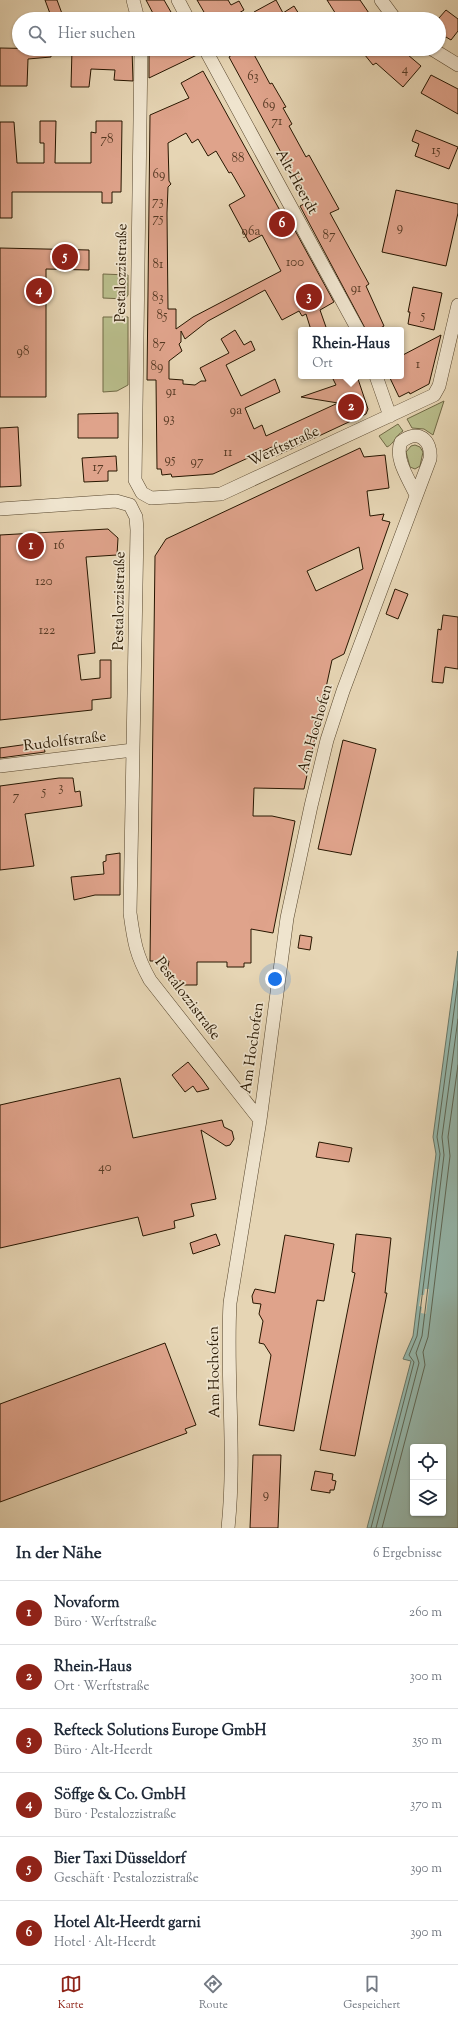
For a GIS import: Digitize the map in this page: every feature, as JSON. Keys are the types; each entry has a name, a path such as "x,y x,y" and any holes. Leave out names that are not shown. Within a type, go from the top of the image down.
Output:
{"street":[{"path":"133,0 136,12"},
{"path":"178,0 184,12"},
{"path":"381,0 390,12"},
{"name":"Pestalozzistraße","path":"141,56 135,480 142,493"},
{"name":"Alt-Heerdt","path":"209,56 356,327"},
{"path":"443,56 458,65"},
{"name":"Werftstraße","path":"142,493 151,498 220,494 434,395 439,386 458,304"},
{"path":"377,379 390,416"},
{"path":"0,509 116,501 130,505 142,493"},
{"name":"Am Hochofen","path":"228,1528 232,1471 229,1331 230,1303 260,1120 287,918 327,740 361,640 416,495"},
{"name":"Pestalozzistraße","path":"130,505 136,518 137,530 130,913 134,945 139,961 150,980 260,1120"},
{"name":"Rudolfstraße","path":"0,766 134,750"}],"green space":[{"path":"103,274 128,275 128,295 125,299 103,298"},
{"path":"103,317 128,317 128,385 117,391 103,392"},
{"path":"444,401 433,435 424,429 412,428 407,419"},
{"path":"398,424 403,431 387,447 379,436"},
{"path":"415,445 420,447 423,452 420,466 415,469 410,467 406,452 411,446"}],"water":[{"path":"458,951 458,1528 367,1528 411,1361 403,1359 413,1336 436,1154 433,1137"}],"pier":[{"path":"425,1289 429,1289 426,1314 421,1313 422,1307 419,1306 421,1295 424,1295"}],"building":[{"path":"45,0 57,0 61,12 49,12"},
{"path":"146,0 164,0 171,12 152,12"},
{"path":"197,0 228,0 231,5 239,1 244,10 241,12 204,12"},
{"path":"276,0 282,12 254,12"},
{"path":"327,0 360,0 368,12 335,12"},
{"path":"294,6 298,12 285,12"},
{"path":"446,10 458,19 458,31 451,40 446,37 446,12 444,12"},
{"path":"0,48 12,48 12,56 51,56 28,59 27,86 0,86"},
{"path":"72,56 132,56 133,81 114,80 115,70 91,69 89,87 71,87"},
{"path":"149,56 195,56 149,78"},
{"path":"255,56 270,84 272,83 286,107 283,108 292,124 289,126 306,157 309,155 339,209 330,213 369,284 366,286 384,326 364,327 300,206 308,202 229,57"},
{"path":"366,56 409,56 421,66 403,87 376,63 373,65"},
{"path":"203,71 283,216 286,214 334,302 320,310 326,327 310,327 306,314 302,316 299,311 282,320 265,290 208,321 185,339 181,331 181,342 179,344 182,351 169,361 169,379 183,380 183,384 195,385 201,381 206,381 200,368 229,353 221,339 235,330 244,345 251,341 255,350 226,365 241,396 275,379 280,392 245,408 254,429 262,425 266,436 338,403 301,397 336,385 333,379 358,379 368,409 366,414 276,456 272,447 213,474 172,477 171,474 162,475 161,469 157,469 156,380 147,380 150,115 189,98 181,83","holes":["186,133 192,143 198,139 208,156 216,151 229,173 231,172 245,196 229,205 249,242 262,235 281,271 193,317 176,329 176,309 168,309 167,213 168,187 171,184 169,181 168,143"]},
{"path":"431,75 458,89 458,114 421,93"},
{"path":"40,121 56,121 55,163 91,163 91,132 96,133 96,121 122,121 121,192 112,192 112,203 102,203 102,192 12,192 12,218 0,218 0,122 14,122 17,163 44,163 44,143 40,143"},
{"path":"416,130 458,147 449,169 415,156 419,144 412,141"},
{"path":"396,190 458,204 458,213 446,266 382,252"},
{"path":"0,248 89,250 89,270 46,269 46,397 0,397"},
{"path":"413,287 442,293 434,330 408,324 410,312 408,312"},
{"path":"441,335 429,384 410,394 409,392 399,397 390,379 404,379 404,354"},
{"path":"118,413 118,438 78,438 78,414"},
{"path":"18,427 21,486 0,487 0,428"},
{"path":"360,448 364,457 385,455 389,488 367,491 370,516 384,514 382,520 390,522 344,654 332,660 304,789 254,788 253,816 272,816 295,821 273,933 251,929 251,963 244,963 244,967 227,967 227,962 197,962 197,985 182,985 182,981 170,981 166,977 169,961 150,961 155,556 166,539","holes":["359,547 363,569 316,591 307,571"]},
{"path":"116,456 117,471 108,471 108,481 84,482 82,458"},
{"path":"108,529 118,538 117,555 86,557 95,653 78,655 81,680 100,678 100,660 111,660 111,698 92,700 92,710 0,720 0,535"},
{"path":"395,589 408,594 398,619 386,614"},
{"path":"443,615 458,617 458,669 445,667 443,683 432,682 438,629 441,630"},
{"path":"343,740 376,749 351,855 318,849"},
{"path":"43,742 45,752 0,758 0,748"},
{"path":"59,778 73,778 75,792 80,791 82,806 25,814 34,866 0,870 0,786"},
{"path":"120,853 120,895 95,895 74,900 71,877 104,874 103,862 106,861 106,855"},
{"path":"300,935 312,937 310,950 298,948"},
{"path":"188,1062 209,1089 197,1092 193,1086 185,1092 172,1075"},
{"path":"120,1078 133,1138 222,1120 224,1127 232,1131 234,1139 230,1145 226,1146 201,1130 216,1199 191,1204 194,1216 174,1221 175,1228 143,1236 138,1217 0,1248 0,1105"},
{"path":"319,1142 352,1148 349,1162 316,1157"},
{"path":"216,1234 220,1245 193,1254 190,1243"},
{"path":"356,1234 391,1238 385,1293 387,1293 355,1456 320,1450 355,1273 352,1272"},
{"path":"285,1235 334,1244 324,1301 317,1300 294,1431 259,1425 271,1355 264,1344 259,1343 263,1321 259,1314 261,1304 253,1303 252,1296 255,1289 275,1293"},
{"path":"165,1343 196,1425 185,1429 187,1433 0,1502 0,1404"},
{"path":"253,1455 281,1455 278,1528 250,1528"},
{"path":"315,1471 333,1474 332,1480 336,1481 334,1490 330,1490 330,1493 311,1490"}],"place":[{"name":"Hotel Alt-Heerdt garni","path":"282,224"},
{"name":"Bier Taxi Düsseldorf","path":"65,257"},
{"name":"Söffge & Co. GmbH","path":"39,291"},
{"name":"Refteck Solutions Europe GmbH","path":"309,297"},
{"name":"Rhein-Haus","path":"351,407"},
{"name":"Novaform","path":"31,546"}]}
